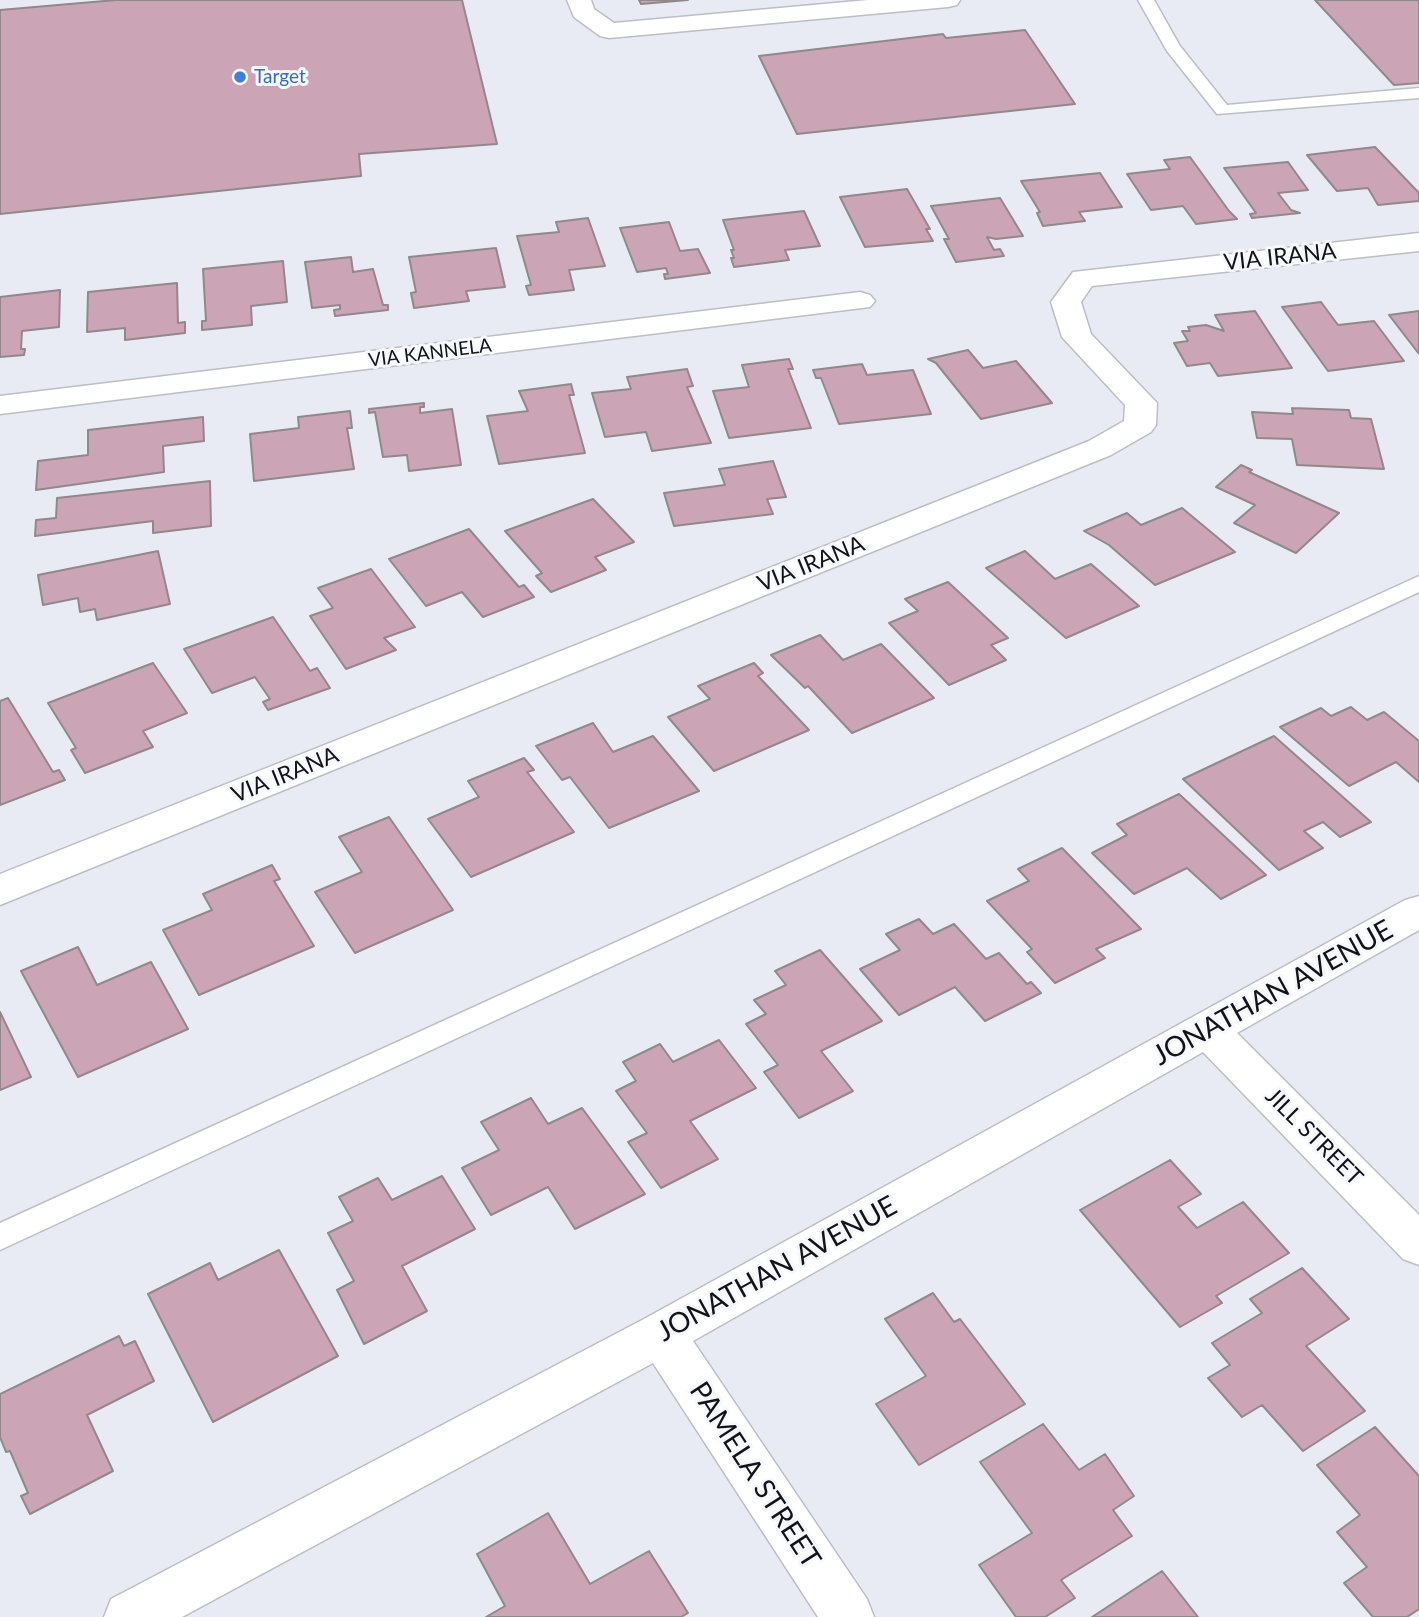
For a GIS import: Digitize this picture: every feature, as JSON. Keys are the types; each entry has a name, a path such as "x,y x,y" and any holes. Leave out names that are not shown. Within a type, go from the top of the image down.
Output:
{"street":[{"path":"581,6 609,31 948,0"},
{"name":"VIA IRANA","path":"0,890 1100,448 1140,425 1141,403 1077,337 1066,302 1083,278 1419,242"},
{"name":"VIA KANNELA","path":"0,405 860,302"},
{"name":"JONATHAN AVENUE","path":"130,1617 661,1334 1419,911"},
{"name":"JILL STREET","path":"1208,1030 1419,1245"},
{"name":"PAMELA STREET","path":"661,1334 848,1617"}],"lane":[{"path":"1146,0 1173,48 1223,110 1419,93"},
{"path":"0,1237 1419,583"}],"building":[{"name":"Target","path":"116,0 462,0 497,144 359,154 361,176 0,214 0,10"},
{"path":"639,0 688,0 641,4"},
{"path":"1315,0 1419,0 1419,83 1394,85"},
{"path":"1025,30 1075,104 797,134 759,56 943,34 946,38"},
{"path":"1375,147 1419,193 1419,201 1378,205 1368,188 1337,191 1307,155"},
{"path":"1190,157 1237,219 1196,224 1183,206 1151,210 1127,174 1170,169 1164,160"},
{"path":"1288,162 1308,190 1278,193 1291,210 1300,213 1252,218 1250,214 1256,213 1224,168"},
{"path":"1100,173 1122,207 1079,212 1085,221 1043,226 1037,213 1040,212 1021,181"},
{"path":"907,189 930,229 926,229 933,241 865,247 840,197"},
{"path":"1000,198 1023,236 996,239 987,237 994,250 1000,249 1004,256 956,262 944,239 949,239 931,206"},
{"path":"804,211 820,246 785,250 789,260 734,267 731,250 734,250 723,220"},
{"path":"588,218 605,266 569,270 574,290 529,295 526,286 531,285 517,236 559,232 556,222"},
{"path":"669,222 680,251 698,249 710,273 665,279 664,274 668,274 666,268 637,272 620,228"},
{"path":"496,248 505,287 466,291 469,301 414,308 411,293 416,292 409,257"},
{"path":"351,257 353,272 373,269 383,305 388,305 388,310 335,316 334,310 340,309 340,305 312,308 305,262"},
{"path":"283,261 287,302 251,306 252,325 202,330 202,321 206,321 203,269"},
{"path":"177,283 178,323 185,322 185,333 125,340 125,328 87,332 88,292"},
{"path":"60,290 59,327 22,331 21,349 25,349 24,355 0,357 0,297"},
{"path":"1321,302 1338,325 1374,321 1404,361 1328,371 1282,307"},
{"path":"1255,311 1292,368 1218,376 1210,363 1187,366 1174,343 1188,341 1182,331 1190,331 1188,327 1206,325 1224,331 1215,315"},
{"path":"1419,311 1419,354 1389,315"},
{"path":"968,350 983,368 1016,361 1052,403 981,419 936,363 928,359"},
{"path":"789,359 793,369 788,369 811,428 729,438 713,391 749,387 742,365"},
{"path":"862,364 867,375 913,370 931,414 839,424 821,378 816,378 813,370"},
{"path":"687,369 693,386 687,387 711,443 652,451 646,432 605,437 592,393 631,389 627,377"},
{"path":"571,384 574,395 569,395 585,453 499,464 487,416 528,411 519,391"},
{"path":"424,403 424,407 420,407 420,413 452,409 461,465 409,471 407,455 383,457 375,412 369,413 369,409"},
{"path":"1292,408 1349,410 1351,418 1371,419 1384,469 1297,465 1292,439 1257,438 1252,412 1293,414"},
{"path":"350,411 352,428 347,428 354,469 254,481 250,434 299,428 298,417"},
{"path":"203,417 204,441 163,446 164,472 36,490 38,461 88,455 88,430"},
{"path":"773,461 786,497 767,499 773,514 674,526 664,493 725,485 719,469"},
{"path":"1241,465 1252,470 1249,472 1339,513 1296,553 1234,523 1255,505 1216,487"},
{"path":"210,481 211,526 153,533 153,521 35,536 36,520 56,518 57,498"},
{"path":"593,499 634,542 595,557 606,570 551,592 536,576 542,573 505,531"},
{"path":"1182,508 1235,552 1155,585 1109,545 1084,531 1127,513 1141,525"},
{"path":"469,529 519,587 524,585 534,597 483,617 462,592 426,606 389,559"},
{"path":"158,551 170,604 97,620 95,609 80,612 78,598 43,605 38,575"},
{"path":"1025,551 1055,579 1091,564 1139,606 1066,638 986,568"},
{"path":"371,569 415,627 384,638 396,650 346,669 310,616 333,608 318,588"},
{"path":"948,582 1008,638 991,645 1006,660 949,685 889,623 918,611 905,599"},
{"path":"273,617 310,671 317,668 330,688 268,710 263,702 270,699 255,677 212,693 184,649"},
{"path":"820,635 843,660 881,644 934,698 852,733 808,686 805,688 771,655"},
{"path":"153,663 187,713 143,731 153,747 85,773 71,750 76,748 48,703"},
{"path":"754,663 763,673 758,676 809,730 714,771 668,717 710,699 698,686"},
{"path":"8,698 53,772 59,770 65,780 0,805 0,701"},
{"path":"1351,707 1367,720 1384,712 1419,741 1419,782 1396,762 1349,786 1280,727 1321,708 1331,716"},
{"path":"593,723 613,752 653,736 699,791 609,828 570,777 562,780 536,746"},
{"path":"1274,736 1371,822 1340,837 1323,822 1304,831 1323,848 1279,870 1183,779"},
{"path":"524,758 534,770 527,772 574,832 471,877 428,819 479,797 468,781"},
{"path":"1179,794 1266,875 1221,899 1187,868 1134,894 1092,853 1127,835 1117,824"},
{"path":"389,817 453,910 355,953 315,892 362,872 339,837"},
{"path":"1062,848 1141,929 1096,949 1105,958 1055,983 1027,952 1032,949 987,901 1029,881 1018,869"},
{"path":"272,865 280,879 274,881 314,946 199,995 163,930 212,910 203,894"},
{"path":"919,919 933,934 954,924 986,959 999,953 1027,984 1031,982 1041,993 985,1021 955,987 899,1015 860,969 900,950 886,934"},
{"path":"78,947 97,985 151,962 188,1029 78,1077 21,971"},
{"path":"820,950 882,1021 821,1051 853,1091 799,1118 764,1072 778,1065 746,1024 766,1014 754,1000 786,985 775,971"},
{"path":"0,1012 31,1077 0,1090"},
{"path":"719,1040 756,1088 690,1121 718,1159 661,1188 628,1142 647,1133 616,1091 636,1081 623,1062 660,1044 673,1062"},
{"path":"531,1098 548,1124 582,1108 645,1194 575,1229 548,1187 491,1215 462,1168 499,1150 481,1122"},
{"path":"1170,1160 1201,1194 1178,1207 1197,1228 1243,1202 1289,1253 1216,1296 1222,1303 1180,1327 1080,1210"},
{"path":"442,1176 475,1229 402,1266 427,1311 364,1344 337,1290 354,1281 328,1233 353,1221 339,1197 378,1178 392,1200"},
{"path":"279,1250 338,1356 213,1422 148,1294 210,1263 218,1280"},
{"path":"1302,1268 1349,1319 1306,1346 1365,1411 1303,1451 1262,1405 1242,1417 1208,1378 1230,1365 1212,1343 1262,1313 1250,1299"},
{"path":"933,1293 954,1322 960,1319 1025,1404 919,1465 876,1404 926,1376 885,1319"},
{"path":"119,1336 124,1346 135,1341 154,1381 87,1415 113,1471 30,1514 21,1496 28,1493 10,1451 6,1452 0,1437 0,1394"},
{"path":"1043,1424 1079,1470 1105,1454 1134,1496 1113,1510 1132,1536 1061,1580 1075,1598 1045,1617 1016,1617 979,1565 1032,1533 980,1462"},
{"path":"1375,1427 1419,1476 1419,1609 1407,1617 1373,1617 1344,1583 1367,1567 1337,1532 1360,1515 1317,1465"},
{"path":"548,1513 590,1584 649,1551 688,1613 681,1617 486,1617 505,1606 477,1554"},
{"path":"1162,1571 1198,1617 1092,1617"}],"place":[{"name":"Target","path":"240,77"}]}
